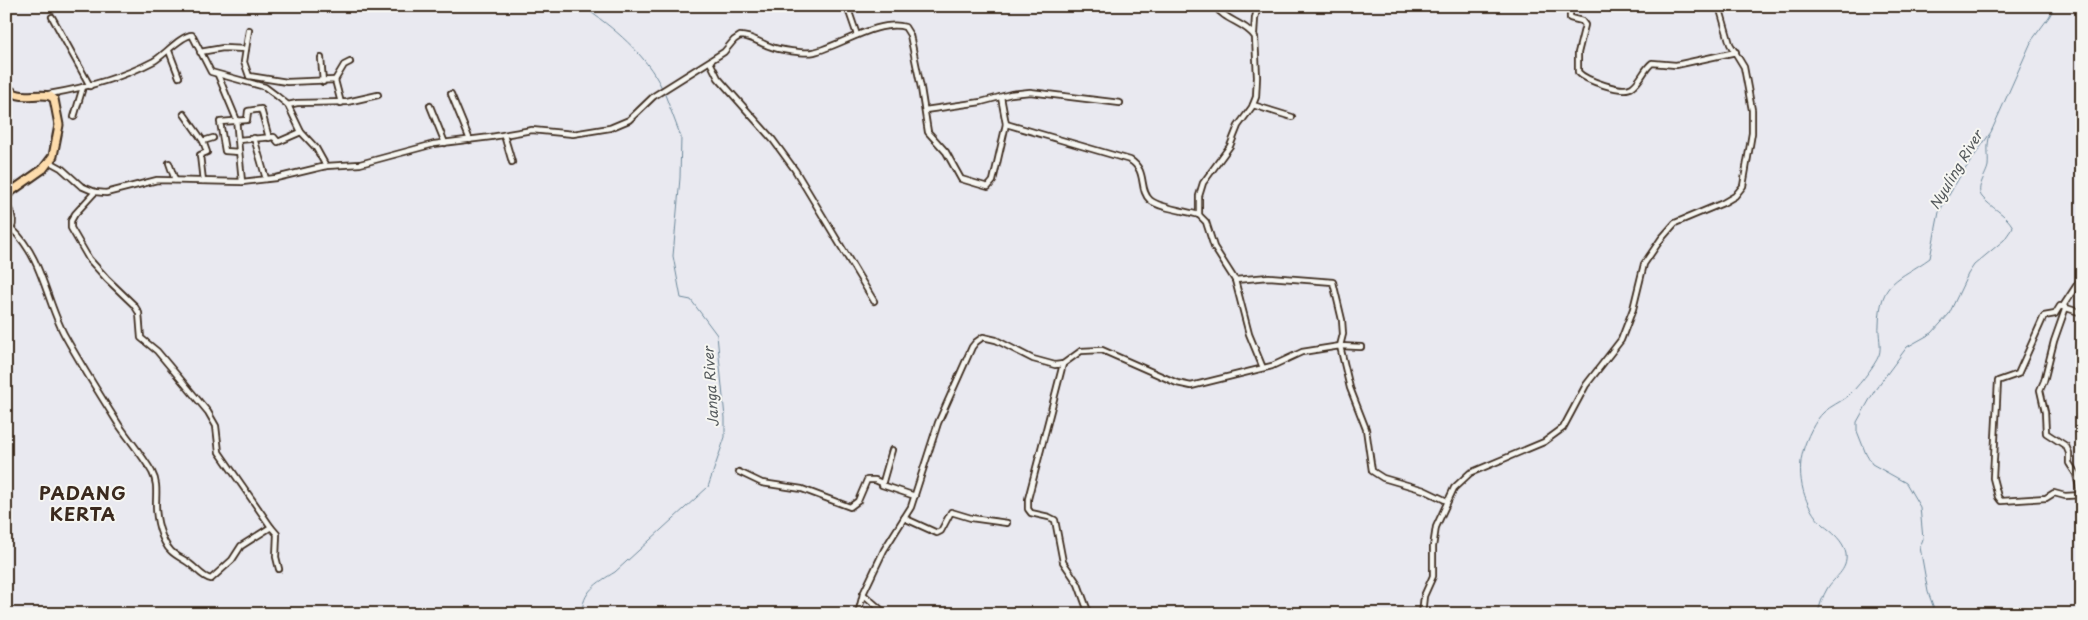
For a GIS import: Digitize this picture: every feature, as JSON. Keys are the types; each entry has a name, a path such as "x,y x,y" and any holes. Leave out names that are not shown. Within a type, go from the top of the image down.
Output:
{"highway":[{"path":"6,195 50,162 56,144 59,125 54,99 48,95 20,96 7,89"}],"street":[{"path":"857,35 848,8 861,6"},
{"path":"1215,6 1222,14 1254,34"},
{"path":"1199,215 1199,196 1203,183 1225,154 1238,126 1253,105 1256,97 1256,40 1254,34 1258,6"},
{"path":"1570,6 1570,18 1582,21 1585,25 1578,53 1578,72 1593,83 1627,90 1633,86 1652,63 1676,65 1736,52"},
{"path":"1422,614 1424,596 1433,576 1434,537 1440,517 1454,488 1470,473 1544,442 1563,428 1586,384 1621,340 1633,308 1644,264 1661,239 1675,223 1723,204 1739,193 1743,186 1753,117 1744,67 1730,44 1720,6"},
{"path":"52,17 90,86"},
{"path":"50,162 61,168 77,183 95,192 106,193 152,181 242,182 266,179 326,166 360,164 445,142 532,130 573,134 610,128 629,120 667,86 710,62 729,47 737,37 744,36 773,48 812,52 857,35 891,26 902,26 908,29 928,132 946,152 958,175 965,182 988,188 993,181 1006,124 1001,97"},
{"path":"249,30 244,62 250,82"},
{"path":"48,95 90,86 144,66 169,51 190,34 196,40 209,69 218,75 265,87 288,105 301,132 316,148 326,166"},
{"path":"200,52 223,48 246,48"},
{"path":"169,51 179,77"},
{"path":"321,58 323,82"},
{"path":"340,103 336,80 344,65 350,62"},
{"path":"710,62 718,78 773,140 795,170 874,301"},
{"path":"218,75 236,121 242,182"},
{"path":"249,76 287,82 336,80"},
{"path":"74,117 83,87"},
{"path":"925,110 981,102 1020,93 1042,92 1120,104"},
{"path":"451,94 470,140"},
{"path":"288,105 297,103 340,103 378,95"},
{"path":"1253,105 1292,117"},
{"path":"430,106 445,142"},
{"path":"239,152 225,151 219,124 222,122 247,119 248,111 261,109 269,138"},
{"path":"184,114 203,141 207,152 200,156 203,181"},
{"path":"1006,124 1130,160 1140,169 1150,200 1157,204 1199,215 1206,222 1214,247 1235,280 1249,334 1263,368"},
{"path":"238,140 275,137 279,142 301,132"},
{"path":"504,135 512,162"},
{"path":"203,141 213,138"},
{"path":"254,138 266,179"},
{"path":"169,162 175,180"},
{"path":"95,192 75,214 71,221 71,228 89,259 134,305 139,313 141,338 157,351 208,412 216,426 219,452 277,534 276,557 279,569"},
{"path":"6,204 12,216 12,229 24,242 43,278 60,326 120,425 152,472 156,483 157,516 165,541 171,551 193,566 206,578 211,579 232,560 241,546 271,526"},
{"path":"6,235 12,229"},
{"path":"1235,280 1268,277 1333,282 1342,320 1343,334 1340,346 1350,388 1366,429 1372,471 1383,478 1424,490 1448,501"},
{"path":"2082,277 2064,307 2040,391 2045,412 2046,433 2066,446 2069,453 2069,463 2076,474 2078,486 2082,488"},
{"path":"2082,313 2059,306 2055,314 2044,316 2018,374 2000,379 1997,382 1993,478 1998,497 2001,501 2046,498 2054,493 2065,496 2082,495"},
{"path":"858,614 863,594 884,550 915,496 938,423 976,342 983,338 988,337 1006,344 1043,363 1055,366 1063,364 1081,351 1102,350 1177,383 1191,386 1272,366 1302,352 1340,346 1362,347"},
{"path":"1063,364 1028,499 1028,509 1030,513 1055,520 1063,562 1078,584 1089,614"},
{"path":"882,483 892,450"},
{"path":"740,472 762,483 802,489 850,507 858,501 868,480 875,480 882,483 883,486 915,496"},
{"path":"904,518 937,533 941,531 951,512 971,518 1007,523"},
{"path":"863,594 886,614"}],"waterway":[{"name":"Janga River","path":"582,6 617,32 638,52 662,88"},
{"name":"Nyuling River","path":"1818,614 1821,601 1827,589 1845,565 1846,554 1840,541 1816,518 1806,500 1800,471 1806,441 1821,415 1851,394 1877,360 1880,348 1880,310 1887,290 1900,277 1930,258 1939,212 1959,178 1991,132 2032,40 2055,6"},
{"name":"Janga River","path":"582,614 585,599 592,588 615,572 708,487 725,437 717,335 691,300 681,298 673,256 680,178 681,137 664,92"},
{"path":"1936,614 1928,592 1920,547 1923,539 1920,507 1906,483 1872,464 1857,431 1857,422 1875,390 1907,347 1932,333 1949,314 1974,265 2004,240 2013,227 1980,193 1980,186 1988,166 1990,135"}],"district":[{"name":"PADANG KERTA","path":"83,504"}]}
